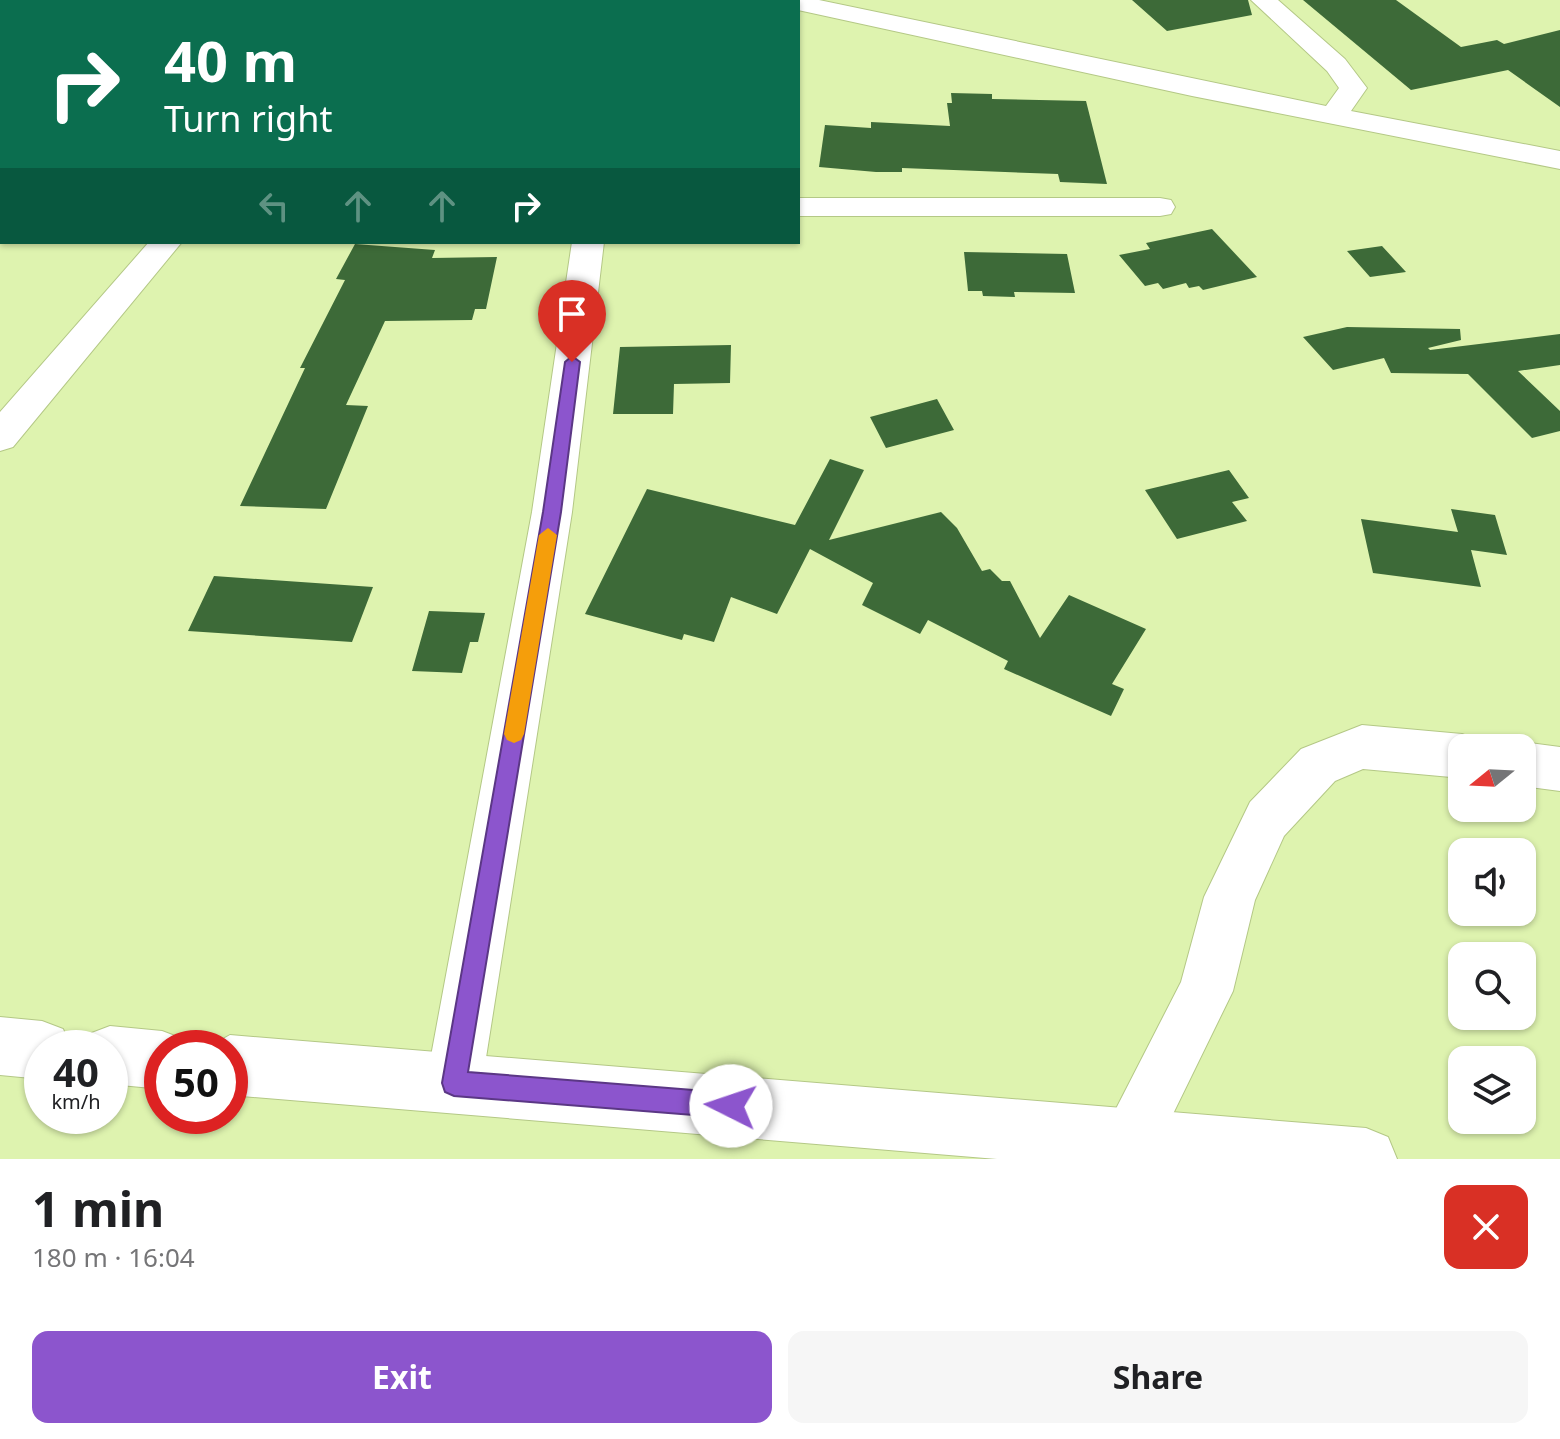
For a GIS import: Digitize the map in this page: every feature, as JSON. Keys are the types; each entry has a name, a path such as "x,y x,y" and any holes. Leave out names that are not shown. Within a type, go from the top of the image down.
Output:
{"main road":[{"path":"0,1046 24,1048"},
{"path":"248,1066 1366,1159"}],"street":[{"path":"1263,0 1336,65 1353,88 1333,115"},
{"path":"812,3 1333,115 1560,160"},
{"path":"800,207 1160,207"},
{"path":"0,437 164,244"},
{"path":"454,1083 552,512 588,244"},
{"path":"1130,1138 1206,991 1230,897 1267,819 1318,765 1362,747 1448,755"},
{"path":"1536,766 1560,769"}],"building":[{"path":"1132,0 1248,0 1252,15 1167,31"},
{"path":"1303,0 1396,0 1461,47 1497,40 1504,44 1560,30 1560,107 1508,70 1411,90"},
{"path":"951,93 992,94 992,99 1086,101 1107,184 1060,182 1058,174 902,168 902,172 876,172 819,167 825,125 871,128 871,122 950,126 947,103 952,103"},
{"path":"1212,229 1257,277 1203,290 1199,286 1189,288 1186,283 1163,289 1158,283 1145,286 1119,255 1150,249 1146,243"},
{"path":"355,244 435,250 432,258 497,257 486,309 475,309 472,320 385,321 346,405 368,406 326,509 240,506 305,368 300,368 345,280 336,279"},
{"path":"1382,246 1406,272 1370,277 1347,251"},
{"path":"964,252 1067,254 1075,293 1014,292 1015,297 983,296 982,291 968,291"},
{"path":"1347,327 1460,329 1461,340 1428,348 1430,350 1560,334 1560,365 1518,371 1560,411 1560,431 1532,438 1468,374 1391,373 1384,358 1333,370 1303,337"},
{"path":"731,345 730,383 674,384 673,414 613,414 620,347"},
{"path":"937,399 954,430 886,448 870,417"},
{"path":"830,459 864,470 829,540 941,512 957,528 982,571 990,569 1002,581 1010,581 1040,638 1069,595 1146,629 1112,684 1124,689 1111,716 1004,669 1008,661 928,620 920,634 862,605 873,583 810,549 777,614 731,597 714,642 684,634 682,640 585,614 647,489 795,525"},
{"path":"1229,470 1249,498 1232,502 1247,521 1177,539 1145,490"},
{"path":"1451,509 1495,515 1507,555 1471,550 1481,587 1373,573 1361,519 1458,532"},
{"path":"214,576 373,587 352,642 188,631"},
{"path":"429,611 485,613 478,642 470,642 462,673 412,671"}],"slow traffic":[{"path":"514,734 548,535"}],"route":[{"path":"572,362 552,512 454,1083 731,1106"}]}
